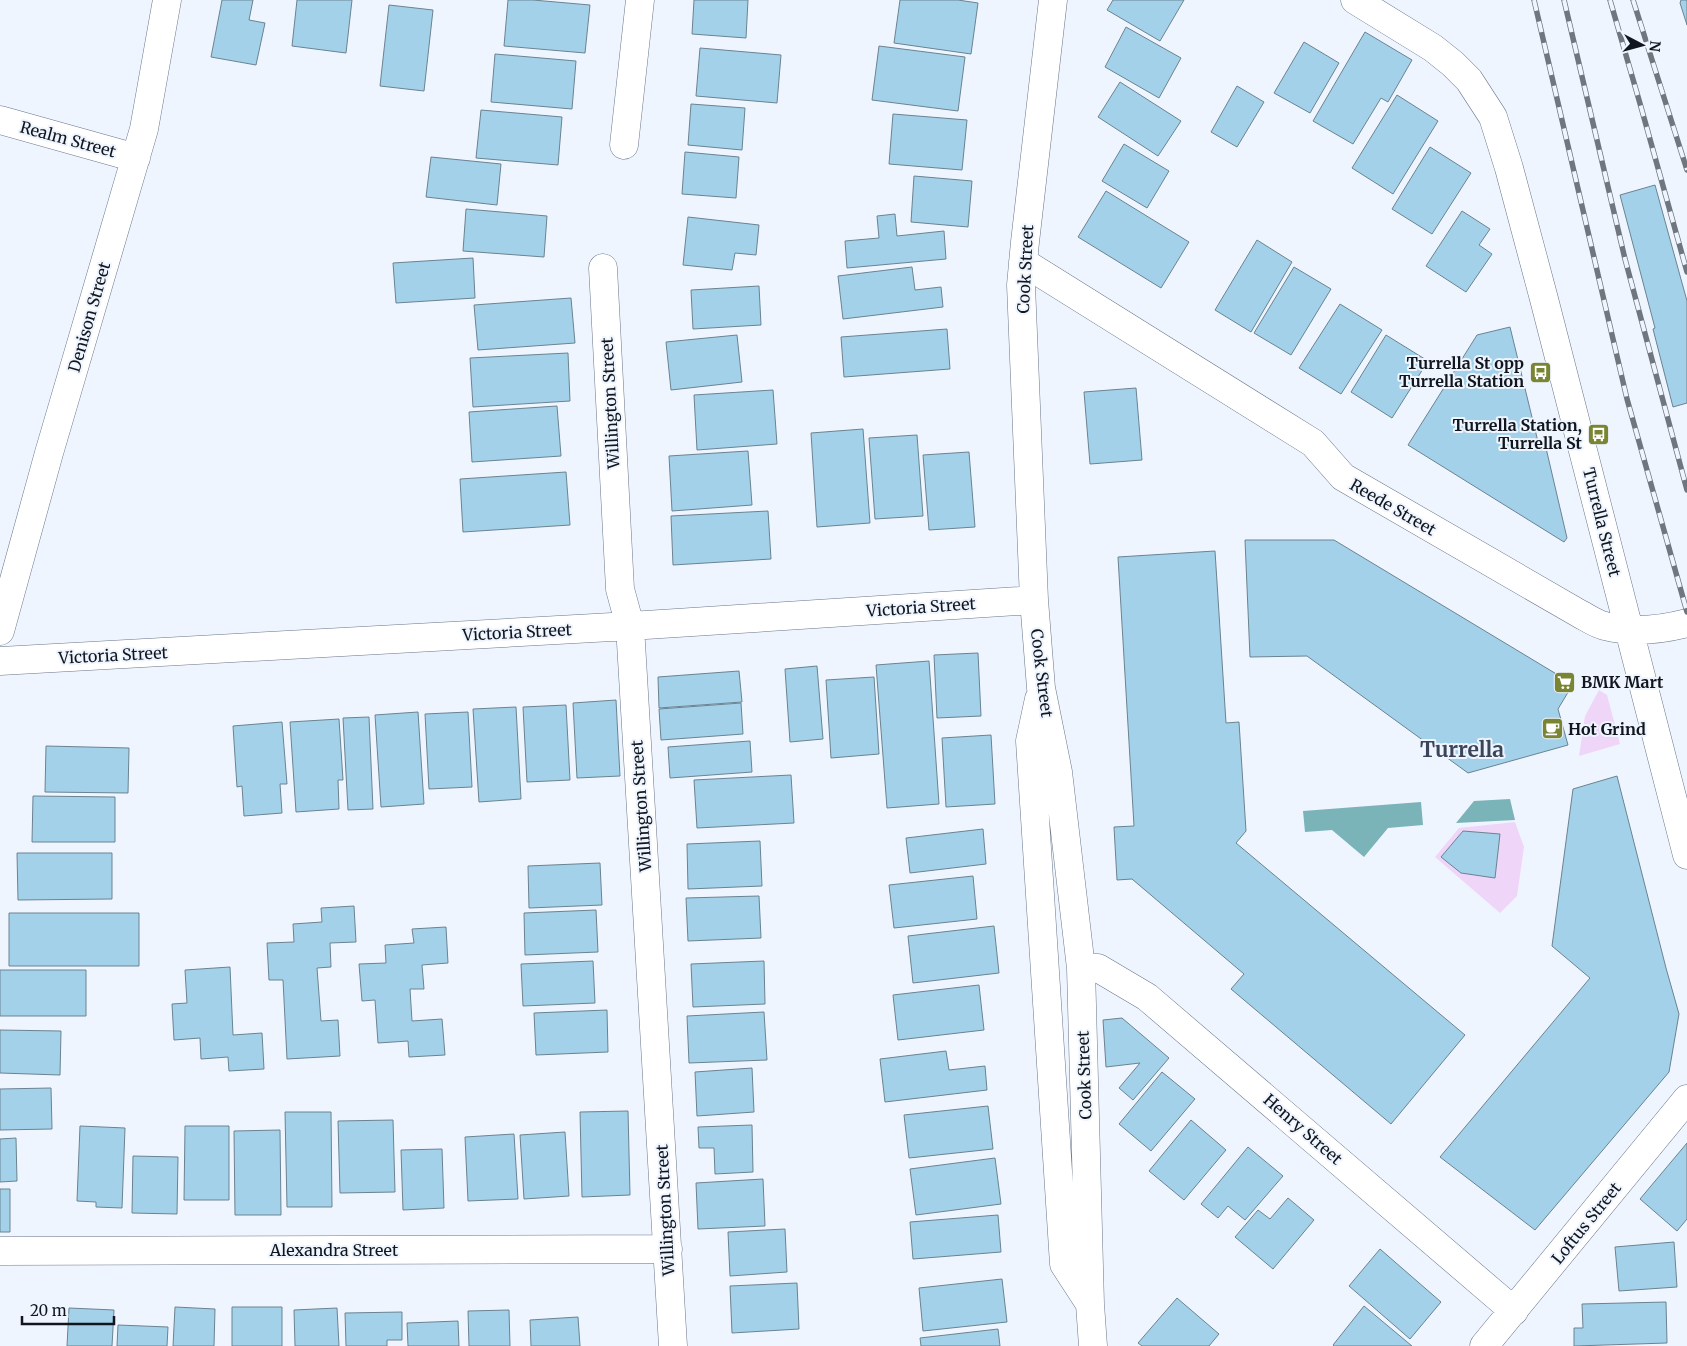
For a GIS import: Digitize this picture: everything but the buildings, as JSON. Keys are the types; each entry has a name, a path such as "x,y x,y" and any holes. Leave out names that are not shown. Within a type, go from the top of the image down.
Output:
{"street":[{"name":"Denison Street","path":"0,631 49,453 144,129 167,0"},
{"path":"624,145 640,0"},
{"name":"Cook Street","path":"1053,0 1021,285 1034,600 1041,688 1058,772 1081,968 1090,1304 1093,1346"},
{"name":"Turrella Street","path":"1355,0 1433,48 1468,80 1493,117 1510,168 1687,855"},
{"name":"Realm Street","path":"0,120 136,158"},
{"name":"Reede Street","path":"1023,262 1313,443 1342,478 1536,589 1603,626 1629,630 1676,626"},
{"name":"Willington Street","path":"603,268 620,589 630,626 673,1346"},
{"name":"Victoria Street","path":"0,661 630,626 1034,600"},
{"path":"1041,688 1030,741 1064,1264 1090,1304"},
{"name":"Henry Street","path":"1081,968 1098,968 1147,997 1514,1310"},
{"name":"Loftus Street","path":"1484,1346 1687,1099"},
{"name":"Alexandra Street","path":"0,1251 668,1249"}],"shaded area":[{"path":"1599,690 1607,695 1620,744 1579,756 1585,716"},
{"path":"1515,822 1524,847 1517,896 1500,913 1435,857 1459,828"}],"water":[{"path":"1510,799 1515,820 1456,823 1474,801"},
{"path":"1421,802 1423,825 1388,828 1364,857 1332,830 1305,832 1303,811"}],"railway":[{"path":"1534,0 1627,399 1687,612"},
{"path":"1564,0 1625,259 1687,490"},
{"path":"1610,0 1687,272"},
{"path":"1633,0 1687,170"}],"place":[{"name":"Turrella St opp Turrella Station","path":"1540,372"},
{"name":"Turrella Station, Turrella St","path":"1598,434"},
{"name":"BMK Mart","path":"1565,682"},
{"name":"Hot Grind","path":"1552,729"}],"district":[{"name":"Turrella","path":"1462,750"}]}
